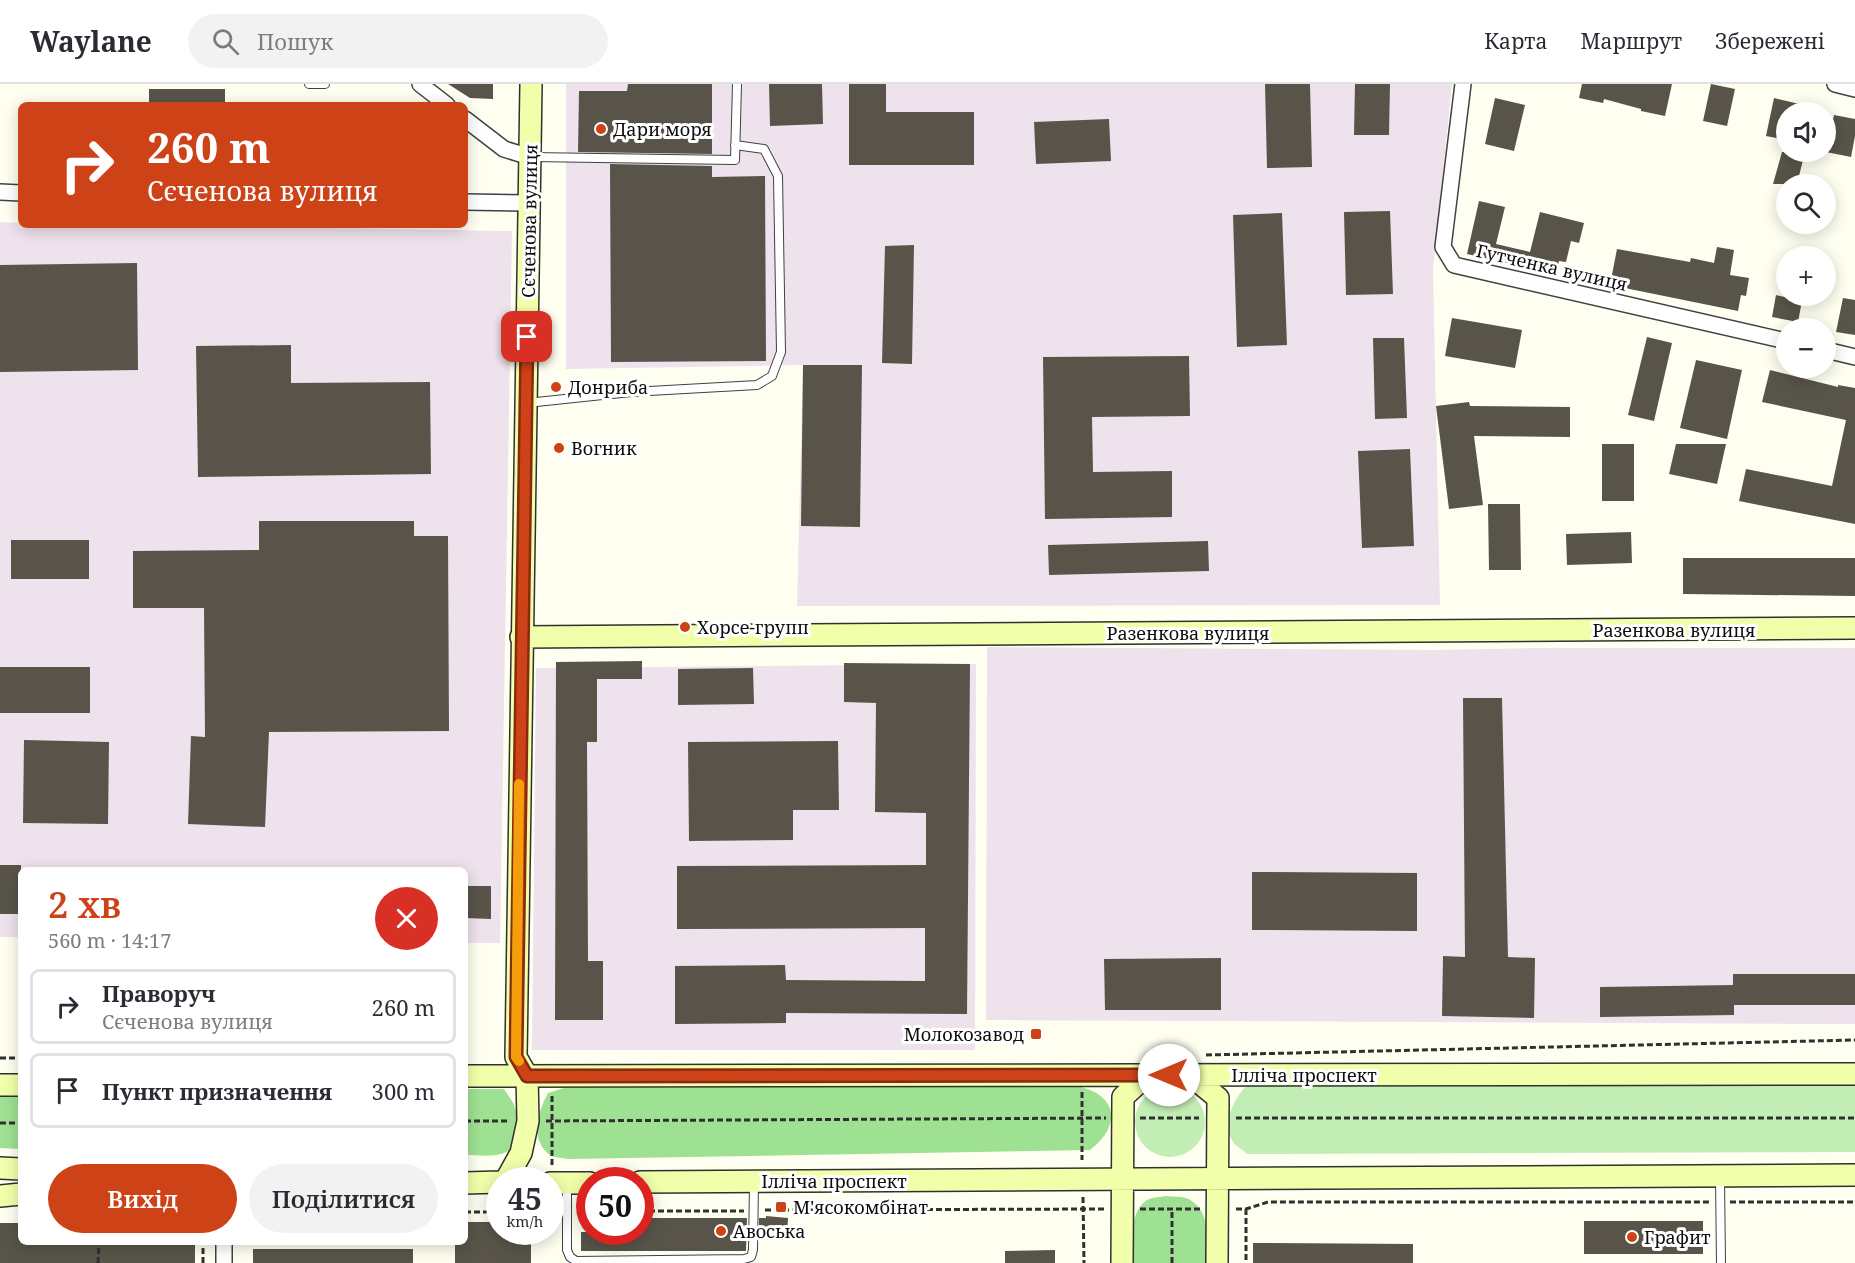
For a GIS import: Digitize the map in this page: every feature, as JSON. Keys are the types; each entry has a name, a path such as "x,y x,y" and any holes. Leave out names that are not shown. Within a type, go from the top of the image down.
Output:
{"main road":[{"name":"Сєченова вулиця","path":"527,1076 516,1057 531,84"},
{"name":"Разенкова вулиця","path":"521,637 1855,628"},
{"name":"Ілліча проспект","path":"468,1076 1855,1074"},
{"path":"1122,1263 1123,1097 1147,1075"},
{"path":"1190,1075 1218,1098 1217,1263"},
{"path":"513,1167 521,1153 528,1120 527,1076"},
{"path":"0,1085 18,1085"},
{"path":"0,1168 18,1169"},
{"name":"Ілліча проспект","path":"654,1182 1855,1175"},
{"path":"468,1183 486,1182"},
{"path":"0,1183 18,1183"},
{"path":"0,1196 18,1194"}],"street":[{"path":"420,84 443,102"},
{"name":"Гутченка вулиця","path":"1463,84 1443,247 1454,265 1776,339"},
{"path":"1834,84 1855,88"},
{"path":"468,120 504,149 530,157"},
{"path":"0,192 18,193"},
{"path":"468,202 529,203"},
{"path":"1836,352 1855,357"},
{"path":"224,1245 224,1263"}],"lane":[{"path":"309,84 325,84"},
{"path":"530,157 735,160 736,84"},
{"path":"526,404 631,392 757,385 772,376 781,352 778,176 764,149 735,146"},
{"path":"1720,1176 1721,1263"},
{"path":"564,1232 567,1250 570,1257 576,1261 744,1260 752,1257 753,1250 754,1182"}],"path":[{"path":"1201,1055 1855,1040"},
{"path":"0,1058 18,1058"},
{"path":"1082,1075 1084,1263"},
{"path":"552,1076 555,1167"},
{"path":"468,1121 1855,1118"},
{"path":"0,1123 18,1123"},
{"path":"654,1211 1084,1208 1217,1210 1246,1209 1268,1202 1855,1202"},
{"path":"1172,1209 1172,1263"},
{"path":"1246,1209 1246,1263"},
{"path":"468,1212 486,1212"},
{"path":"98,1263 99,1245"},
{"path":"203,1245 203,1263"}],"shaded area":[{"path":"566,84 1452,84 1433,269 1440,605 797,606 803,365 566,369"},
{"path":"0,222 18,223 18,228 334,228 512,231 500,943 468,943 468,867 18,867 18,937 0,937"},
{"path":"987,647 1437,650 1855,648 1855,1024 986,1020"},
{"path":"976,664 975,1050 532,1050 536,668"}],"green space":[{"path":"1074,1085 1091,1090 1102,1097 1111,1114 1109,1128 1090,1150 569,1159 550,1155 543,1149 539,1142 537,1125 548,1093 564,1088"},
{"path":"1247,1085 1855,1085 1855,1152 1247,1154 1233,1142 1229,1119 1237,1097"},
{"path":"1177,1087 1190,1093 1199,1102 1203,1108 1205,1122 1203,1136 1195,1147 1184,1155 1163,1157 1145,1147 1137,1136 1135,1115 1145,1097 1156,1089"},
{"path":"468,1089 504,1089 514,1105 517,1116 515,1142 508,1151 493,1155 468,1155"},
{"path":"0,1093 18,1093 18,1149 0,1148"},
{"path":"1166,1196 1186,1198 1200,1210 1206,1226 1207,1263 1133,1263 1132,1238 1137,1213 1147,1200"}],"building":[{"path":"448,84 493,84 493,99 470,98"},
{"path":"628,84 712,84 712,154 578,152 579,91 627,91"},
{"path":"769,84 822,84 823,124 770,126"},
{"path":"849,84 886,84 886,112 974,112 974,165 849,165"},
{"path":"1265,84 1310,84 1312,167 1267,168"},
{"path":"1355,84 1390,84 1389,135 1354,135"},
{"path":"1582,84 1672,84 1665,116 1604,99 1603,103 1579,98"},
{"path":"1711,84 1735,89 1727,126 1703,121"},
{"path":"149,89 225,89 225,102 149,102"},
{"path":"1495,98 1525,105 1514,151 1485,144"},
{"path":"1774,98 1791,102 1776,102 1776,138 1766,136"},
{"path":"1836,115 1855,119 1851,157 1836,154"},
{"path":"1109,119 1111,161 1036,164 1034,122"},
{"path":"1779,162 1802,162 1800,174 1776,174 1776,184 1773,184"},
{"path":"610,164 712,166 712,177 765,176 766,361 611,362"},
{"path":"1479,201 1505,207 1496,244 1530,252 1540,212 1584,223 1579,243 1571,241 1566,262 1559,261 1556,274 1467,254"},
{"path":"1390,211 1393,294 1346,295 1344,212"},
{"path":"1282,213 1287,345 1237,347 1233,215"},
{"path":"914,245 912,364 882,363 885,246"},
{"path":"1717,247 1734,250 1730,275 1749,278 1746,296 1741,295 1738,311 1610,285 1617,249 1690,262 1691,258 1714,263"},
{"path":"137,263 138,370 0,372 0,265"},
{"path":"1776,295 1776,306 1801,306 1799,318 1772,317"},
{"path":"1843,298 1855,300 1855,335 1836,332"},
{"path":"1452,318 1522,330 1515,368 1445,356"},
{"path":"1647,337 1672,343 1654,421 1628,415"},
{"path":"1373,338 1404,338 1407,418 1375,419"},
{"path":"291,345 291,383 430,382 431,474 198,477 196,346"},
{"path":"1189,356 1190,416 1092,417 1093,472 1172,471 1172,517 1045,519 1043,357"},
{"path":"1696,360 1742,370 1727,439 1680,428"},
{"path":"803,365 862,365 860,527 801,526"},
{"path":"1770,370 1776,372 1776,378 1802,378 1838,387 1838,385 1855,388 1855,524 1739,501 1746,469 1832,486 1846,420 1762,402"},
{"path":"1469,402 1470,406 1570,407 1570,437 1474,436 1483,505 1449,509 1436,406"},
{"path":"1602,444 1634,444 1634,501 1602,501"},
{"path":"1676,444 1726,444 1717,484 1669,474"},
{"path":"1410,449 1414,546 1362,548 1358,451"},
{"path":"1488,504 1520,504 1521,570 1489,570"},
{"path":"259,521 414,521 414,536 448,536 449,731 269,732 265,827 188,824 191,736 205,737 204,608 133,608 133,551 259,550"},
{"path":"1631,532 1632,563 1567,565 1566,534"},
{"path":"11,540 89,540 89,579 11,579"},
{"path":"1208,541 1209,571 1049,575 1048,545"},
{"path":"1683,558 1855,558 1855,596 1683,594"},
{"path":"642,661 642,679 597,679 597,742 587,742 588,961 603,961 603,1020 555,1020 556,662"},
{"path":"844,663 970,664 967,1014 786,1013 786,1023 675,1024 675,966 785,965 786,980 925,981 925,928 677,929 677,866 926,865 926,813 875,812 876,703 844,702"},
{"path":"0,667 90,667 90,713 0,713"},
{"path":"753,668 754,704 678,705 678,669"},
{"path":"1463,698 1502,698 1508,957 1535,958 1534,1018 1442,1016 1443,956 1465,957"},
{"path":"24,740 109,742 108,824 23,823"},
{"path":"838,741 839,810 793,810 793,840 689,841 688,742"},
{"path":"0,865 21,865 18,867 18,914 0,914"},
{"path":"1252,872 1417,873 1417,931 1252,930"},
{"path":"468,886 491,886 491,919 468,918"},
{"path":"1221,958 1221,1010 1105,1010 1104,959"},
{"path":"1733,974 1855,974 1855,1005 1734,1005 1734,1015 1600,1017 1600,987 1733,985"},
{"path":"766,1216 788,1218 787,1240 759,1239 759,1218 766,1218"},
{"path":"654,1218 747,1218 746,1251 581,1251 581,1245 654,1245"},
{"path":"1584,1221 1703,1221 1703,1254 1584,1254"},
{"path":"468,1222 486,1222 486,1245 531,1245 531,1263 455,1263 455,1245 468,1245"},
{"path":"0,1223 18,1223 18,1245 195,1245 195,1263 0,1263"},
{"path":"1253,1243 1413,1244 1413,1263 1253,1263"},
{"path":"253,1249 413,1249 413,1263 253,1263"},
{"path":"1055,1250 1055,1263 1005,1263 1005,1251"}],"slow traffic":[{"path":"519,784 516,1057 519,1061"}],"place":[{"name":"Дари моря","path":"601,129"},
{"name":"Донриба","path":"556,387"},
{"name":"Вогник","path":"559,448"},
{"name":"Хорсе-групп","path":"685,627"},
{"name":"Молокозавод","path":"1036,1034"},
{"name":"М'ясокомбінат","path":"781,1207"},
{"name":"Авоська","path":"721,1231"},
{"name":"Графит","path":"1632,1237"}],"route":[{"path":"527,337 516,1057 527,1076 1169,1075"}]}
